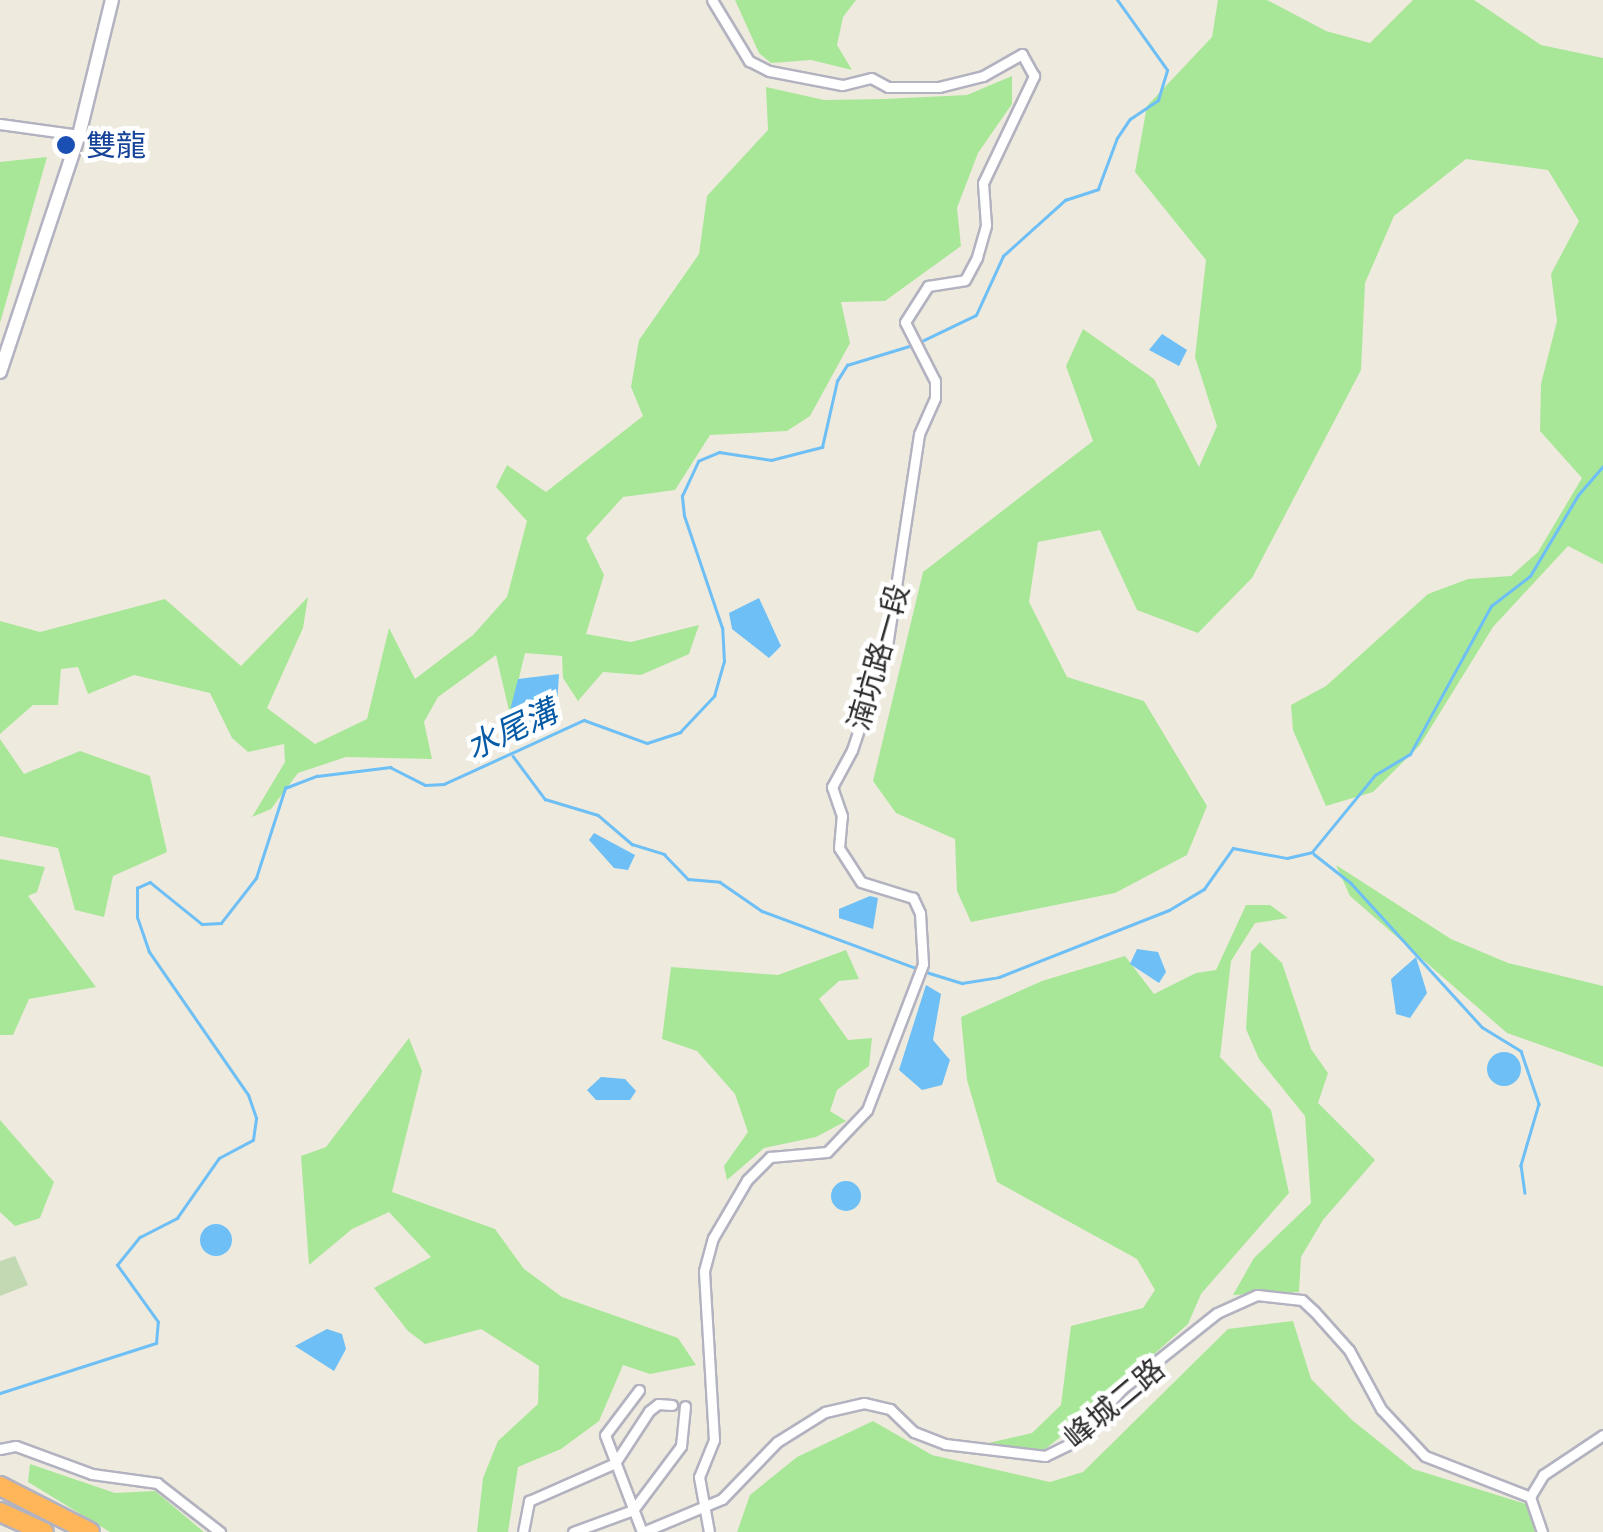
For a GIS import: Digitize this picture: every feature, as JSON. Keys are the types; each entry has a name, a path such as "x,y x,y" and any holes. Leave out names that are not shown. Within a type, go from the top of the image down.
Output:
{"highway":[{"path":"0,1486 90,1532"},
{"path":"0,1512 44,1532"}],"street":[{"path":"0,372 79,135 112,0"},
{"name":"湳坑路一段","path":"710,1532 701,1508 699,1477 715,1422 704,1271 713,1238 747,1180 770,1157 827,1152 867,1110 922,964 920,913 912,898 861,882 839,848 842,816 832,786 852,750 901,586 920,434 935,398 935,381 905,322 910,305 928,286 965,280 977,256 986,225 983,183 1008,138 1032,66 1022,54 983,76 916,88 769,72 750,60 712,0"},
{"path":"0,124 79,135"},
{"name":"峰城二路","path":"643,1532 722,1499 776,1442 824,1412 864,1403 890,1410 914,1432 945,1444 1045,1456 1072,1443 1123,1388 1217,1314 1241,1298 1278,1294 1314,1311 1349,1350 1381,1409 1425,1456 1530,1497"},
{"path":"639,1390 605,1435 643,1532"},
{"path":"523,1532 530,1501 615,1463 649,1412 658,1404 672,1406"},
{"path":"573,1532 633,1510 680,1446 685,1406"},
{"path":"1542,1532 1530,1497 1543,1476 1603,1435"},
{"path":"0,1449 16,1446 92,1474 157,1482 220,1532"}],"green space":[{"path":"735,0 856,0 843,17 837,45 852,70 811,60 771,63 759,53"},
{"path":"1218,0 1267,0 1326,31 1370,43 1413,0 1474,0 1541,45 1603,58 1603,564 1568,546 1493,627 1420,745 1373,792 1326,806 1293,730 1291,705 1326,686 1428,594 1468,579 1511,576 1538,552 1582,478 1540,431 1541,384 1557,321 1551,274 1579,221 1548,170 1466,159 1394,216 1365,283 1361,370 1252,578 1198,633 1137,610 1100,530 1038,542 1029,602 1067,677 1144,701 1207,806 1187,855 1115,893 971,922 957,891 955,839 896,813 873,781 923,572 1093,441 1066,366 1083,329 1154,379 1199,467 1217,426 1195,357 1206,260 1135,172 1147,106 1212,37"},
{"path":"1012,76 1012,104 978,153 957,208 961,246 885,301 841,302 850,343 810,416 787,431 710,435 675,490 623,497 586,538 604,575 586,634 631,642 699,625 689,654 641,675 603,672 578,701 563,678 562,656 525,653 510,715 496,655 438,697 424,722 432,759 346,757 298,773 271,809 252,817 285,762 284,744 248,752 232,738 210,693 134,675 88,694 78,667 61,669 58,705 33,705 0,734 0,621 40,632 165,599 241,666 308,597 303,628 267,708 315,744 367,719 389,628 415,679 473,635 507,597 527,521 496,487 507,465 546,492 643,416 631,387 639,340 699,254 707,196 768,130 766,87 824,100 884,99 967,95"},
{"path":"47,157 0,323 0,162"},
{"path":"0,739 24,774 80,751 150,776 167,852 113,876 104,917 75,910 58,848 0,836"},
{"path":"0,859 45,867 37,892 28,896 96,987 29,999 13,1035 0,1035"},
{"path":"1336,865 1451,939 1508,963 1603,986 1603,1067 1507,1033 1350,896"},
{"path":"1246,905 1270,905 1288,918 1255,923 1231,961 1220,1057 1271,1110 1289,1193 1201,1294 1188,1324 1064,1434 1039,1454 984,1444 1032,1433 1061,1405 1071,1326 1143,1308 1155,1290 1137,1259 997,1182 967,1080 961,1017 1042,981 1125,956 1154,994 1196,973 1216,970"},
{"path":"1260,942 1282,963 1311,1049 1328,1073 1318,1103 1375,1160 1323,1220 1301,1257 1299,1292 1233,1295 1254,1258 1311,1203 1305,1116 1259,1059 1246,1029 1251,952"},
{"path":"846,950 859,979 839,981 819,999 848,1040 872,1038 869,1066 837,1090 830,1111 846,1121 816,1137 764,1148 727,1180 724,1166 748,1132 735,1094 697,1051 662,1039 671,967 778,975"},
{"path":"409,1038 422,1071 392,1192 495,1229 524,1269 562,1297 678,1338 696,1365 650,1374 623,1365 599,1421 561,1449 518,1467 508,1532 477,1532 483,1478 498,1441 538,1404 539,1366 481,1329 425,1344 408,1331 374,1288 431,1257 389,1212 352,1229 309,1265 301,1156 326,1147"},
{"path":"0,1120 54,1182 40,1218 15,1226 0,1212"},
{"path":"15,1256 28,1285 0,1296 0,1261"},
{"path":"1293,1321 1311,1379 1352,1420 1413,1469 1529,1505 1535,1532 737,1532 750,1495 797,1457 873,1421 932,1455 1050,1482 1083,1472 1228,1329"},
{"path":"30,1464 115,1493 155,1491 204,1532 110,1532 28,1482"}],"water":[{"path":"1162,334 1187,350 1179,366 1149,350"},
{"path":"759,598 781,646 769,658 732,629 729,613"},
{"path":"559,674 557,705 541,703 531,728 507,722 518,679"},
{"path":"594,833 635,855 628,870 614,868 589,840"},
{"path":"870,896 878,898 873,929 839,918 839,909"},
{"path":"1137,949 1158,952 1166,972 1159,983 1130,964"},
{"path":"1416,957 1427,993 1410,1018 1396,1014 1391,979"},
{"path":"926,985 941,994 933,1040 950,1060 942,1085 922,1090 899,1070"},
{"path":"1504,1052 1516,1057 1521,1069 1516,1081 1504,1086 1492,1081 1487,1069 1492,1057"},
{"path":"601,1077 625,1079 636,1091 630,1100 596,1100 587,1090"},
{"path":"846,1181 857,1185 861,1196 857,1207 846,1211 835,1207 831,1196 835,1185"},
{"path":"216,1224 227,1229 232,1240 227,1251 216,1256 205,1251 200,1240 205,1229"},
{"path":"327,1329 342,1334 346,1349 334,1371 295,1346"}],"waterway":[{"name":"水尾溝","path":"920,342 976,315 1003,256 1065,200 1098,189 1117,138 1130,119 1158,100 1167,70 1117,0"},
{"name":"水尾溝","path":"0,1393 156,1343 158,1322 117,1265 140,1237 177,1218 219,1158 253,1140 256,1118 248,1095 149,952 137,918 137,888 150,882 202,924 221,923 256,878 285,788 317,776 390,767 425,785 444,784 584,720 647,743 680,732 714,696 724,662 722,628 684,516 682,496 698,461 719,452 771,460 822,447 837,381 847,365 913,345"},
{"path":"923,971 962,983 999,977 1169,910 1204,889 1233,848 1287,858 1312,852 1375,775 1410,754 1491,606 1530,576 1578,495 1603,466"},
{"path":"513,756 545,799 598,815 632,844 664,854 688,879 720,882 762,911 916,968"},
{"path":"1314,854 1351,883 1482,1027 1521,1051 1539,1104 1521,1165 1525,1193"}],"place":[{"name":"雙龍","path":"66,145"}]}
